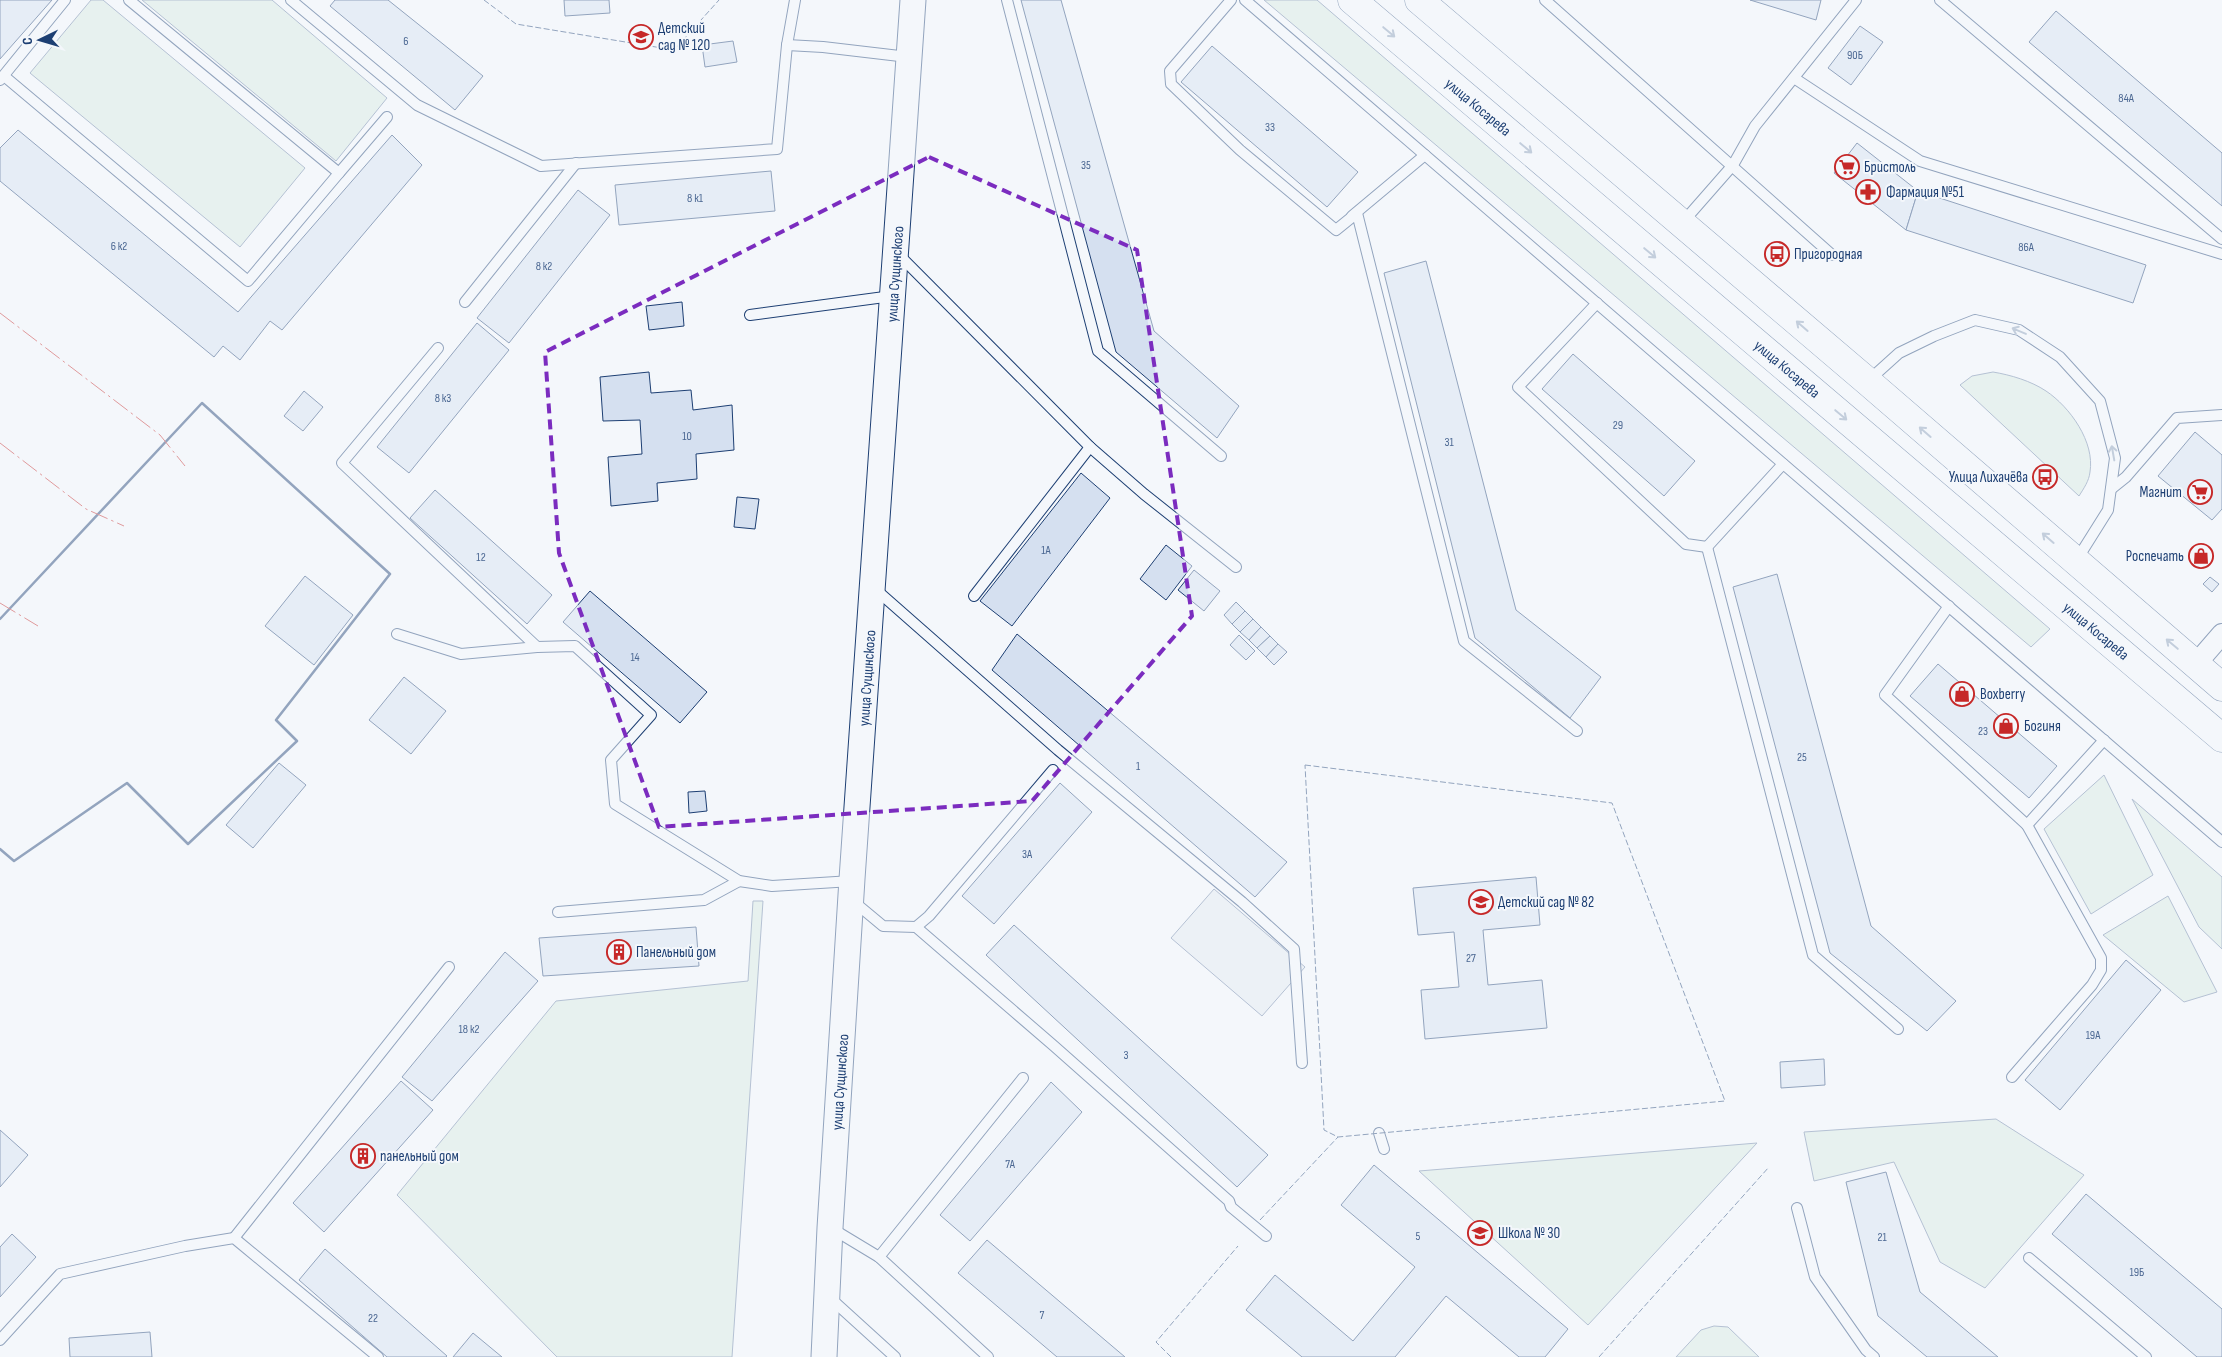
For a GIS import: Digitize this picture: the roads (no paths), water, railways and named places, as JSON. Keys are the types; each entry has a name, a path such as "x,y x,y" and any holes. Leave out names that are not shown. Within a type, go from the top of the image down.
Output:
{"main road":[{"name":"улица Косарева","path":"1352,0 2222,738"},
{"path":"1419,0 1867,381 2222,687"},
{"path":"2171,694 2196,664"}],"street":[{"name":"улица Сущинского","path":"824,1357 830,1228 852,890 913,0"},
{"path":"2196,664 2222,634"}],"lane":[{"path":"65,0 2,78 248,281 387,116"},
{"path":"129,0 339,173"},
{"path":"291,0 417,105 541,166 777,149 787,45 795,0"},
{"path":"1007,0 1098,351 1221,456"},
{"path":"1231,0 1170,71 1171,84 1240,150 1336,230 1425,155"},
{"path":"1245,0 2222,842"},
{"path":"1545,0 1733,165 1832,255"},
{"path":"1682,223 1733,165 1755,126 1856,0"},
{"path":"1940,0 2222,239"},
{"path":"787,45 909,57"},
{"path":"1794,78 1920,161 2222,254"},
{"path":"465,302 576,163"},
{"path":"1357,213 1464,641 1576,731"},
{"path":"896,252 1090,447 1144,494 1236,567"},
{"path":"750,315 893,296"},
{"path":"1596,303 1518,388 1686,544 1707,547"},
{"path":"1867,381 1899,353 1934,336 1975,320 2019,330 2060,357 2100,401 2115,458 2108,510 2075,562"},
{"path":"438,348 342,463 537,647"},
{"path":"2111,489 2126,477 2177,418 2222,415"},
{"path":"974,596 1090,447"},
{"path":"1707,547 1784,464"},
{"path":"1707,547 1813,955 1898,1029"},
{"path":"873,587 1058,750 1242,902 1294,949 1302,1063"},
{"path":"1949,606 1885,695 2027,825 2101,958 2102,970 2092,984 2012,1077"},
{"path":"397,634 461,654 537,647 575,646 651,715 611,760 615,804 739,881 772,886 852,890 883,926 916,927 1054,1046 1228,1201 1231,1207 1266,1236"},
{"path":"2027,825 2104,740"},
{"path":"916,927 929,916 1053,770"},
{"path":"558,912 704,900 739,881"},
{"path":"0,1340 60,1274 186,1246 234,1238 449,967"},
{"path":"879,1257 1023,1078"},
{"path":"1379,1133 1384,1149"},
{"path":"1797,1208 1815,1277 1866,1350 1874,1357"},
{"path":"830,1228 879,1257 988,1357"},
{"path":"234,1238 378,1357"},
{"path":"2029,1258 2146,1357"},
{"path":"828,1297 895,1357"}],"place":[{"name":"Детский сад № 120","path":"641,37"},
{"name":"Бристоль","path":"1847,167"},
{"name":"Фармация №51","path":"1868,192"},
{"name":"Пригородная","path":"1777,254"},
{"name":"Улица Лихачёва","path":"2045,477"},
{"name":"Магнит","path":"2200,492"},
{"name":"Роспечать","path":"2201,556"},
{"name":"Boxberry","path":"1962,694"},
{"name":"Богиня","path":"2006,726"},
{"name":"Детский сад № 82","path":"1481,902"},
{"name":"Панельный дом","path":"619,952"},
{"name":"панельный дом","path":"363,1156"},
{"name":"Школа № 30","path":"1480,1233"}]}
